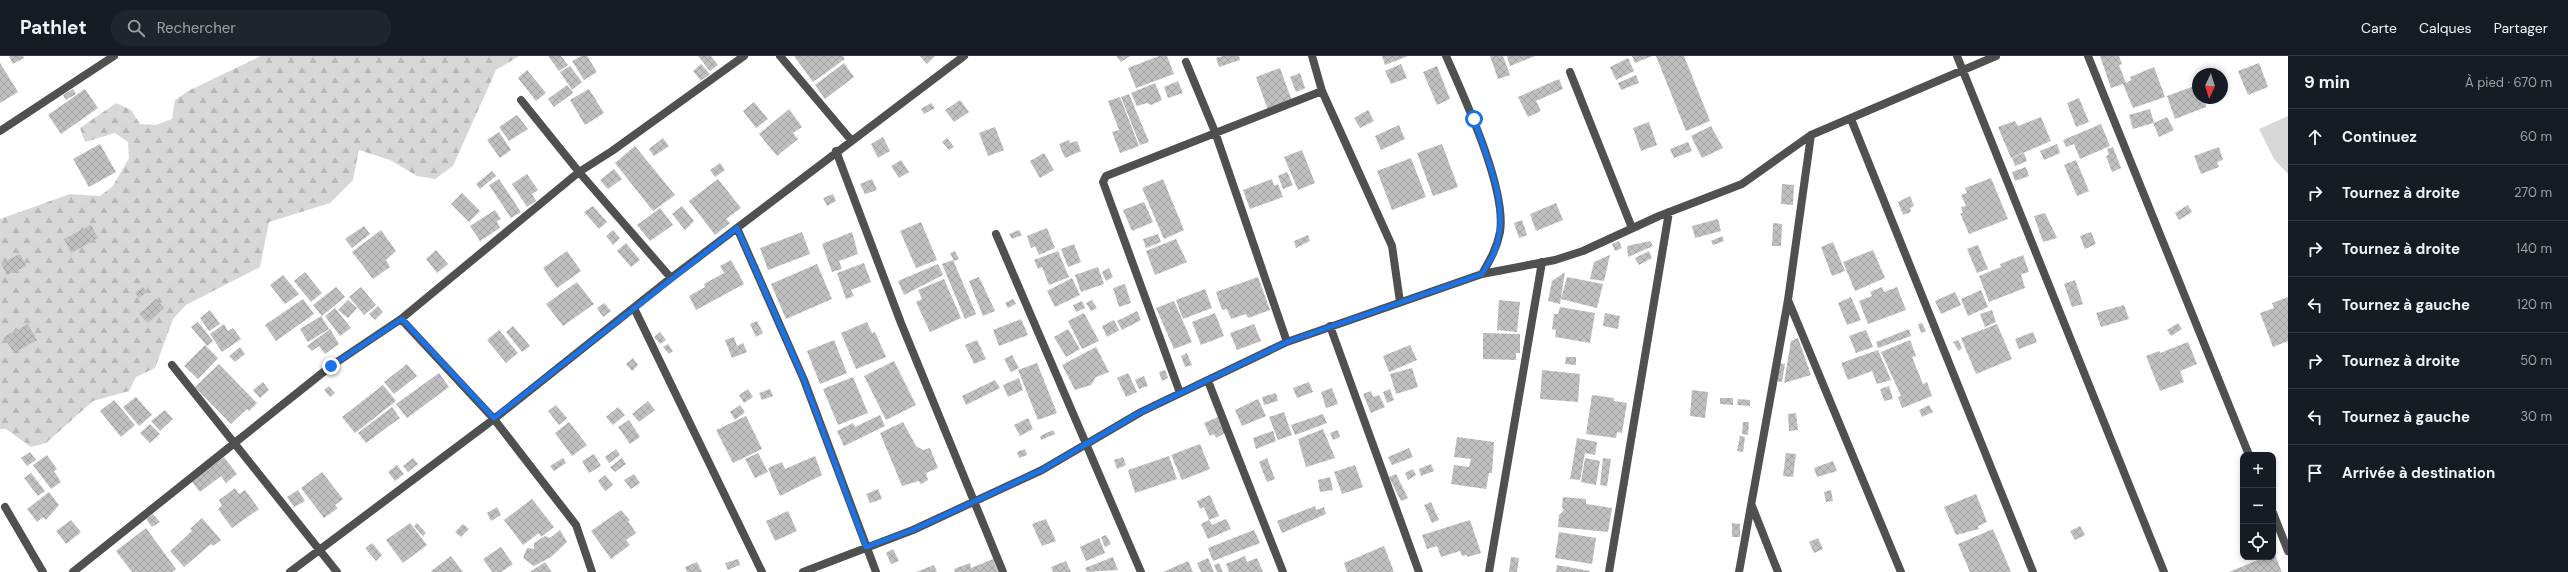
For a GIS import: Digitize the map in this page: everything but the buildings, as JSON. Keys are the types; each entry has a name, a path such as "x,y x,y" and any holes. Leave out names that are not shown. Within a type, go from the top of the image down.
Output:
{"street":[{"path":"73,572 331,366 402,319 579,172 612,151 744,56"},
{"path":"780,56 851,140"},
{"path":"290,572 494,418 671,278 836,151 964,56"},
{"path":"1312,56 1322,91 1392,246 1400,302"},
{"path":"1446,56 1474,119 1499,199 1500,230 1495,250 1482,274"},
{"path":"1957,56 2164,572"},
{"path":"803,572 913,530 1042,470 1141,412 1287,342 1482,274 1542,262 1583,251 1669,212 1742,184 1812,136 1996,56"},
{"path":"2088,56 2248,452"},
{"path":"0,131 110,57"},
{"path":"1186,62 1216,132 1287,342"},
{"path":"1570,72 1632,228"},
{"path":"1180,393 1103,182 1106,176 1322,91"},
{"path":"521,100 579,172 671,278"},
{"path":"1851,119 2033,572"},
{"path":"1739,572 1788,300 1812,136"},
{"path":"836,151 901,323 972,502 1003,572"},
{"path":"1609,572 1669,212"},
{"path":"737,228 804,380 876,572"},
{"path":"996,234 1141,572"},
{"path":"1489,572 1542,262"},
{"path":"1788,300 1901,572"},
{"path":"634,308 762,572"},
{"path":"402,319 494,418 576,525 592,572"},
{"path":"1330,326 1419,572"},
{"path":"172,365 233,445 337,572"},
{"path":"1208,381 1283,572"},
{"path":"1752,505 1778,572"},
{"path":"5,506 43,572"},
{"path":"2276,521 2288,551"}],"green space":[{"path":"261,56 519,56 496,70 453,166 435,179 417,176 390,160 359,150 353,180 330,203 269,222 260,267 186,305 173,319 155,368 136,377 129,391 93,401 46,443 31,447 6,429 0,429 0,219 70,194 100,196 113,186 129,158 128,142 115,133 85,142 80,128 116,103 131,110 140,124 156,125 172,119 175,100 188,91"},
{"path":"2288,116 2288,174 2274,159 2259,129"}],"route":[{"path":"331,366 402,319 494,418 671,278 737,228 804,380 866,547 913,530 1042,470 1158,403 1208,381 1287,342 1330,326 1362,317 1423,293 1482,274 1495,250 1500,230 1499,199 1474,119"}]}
